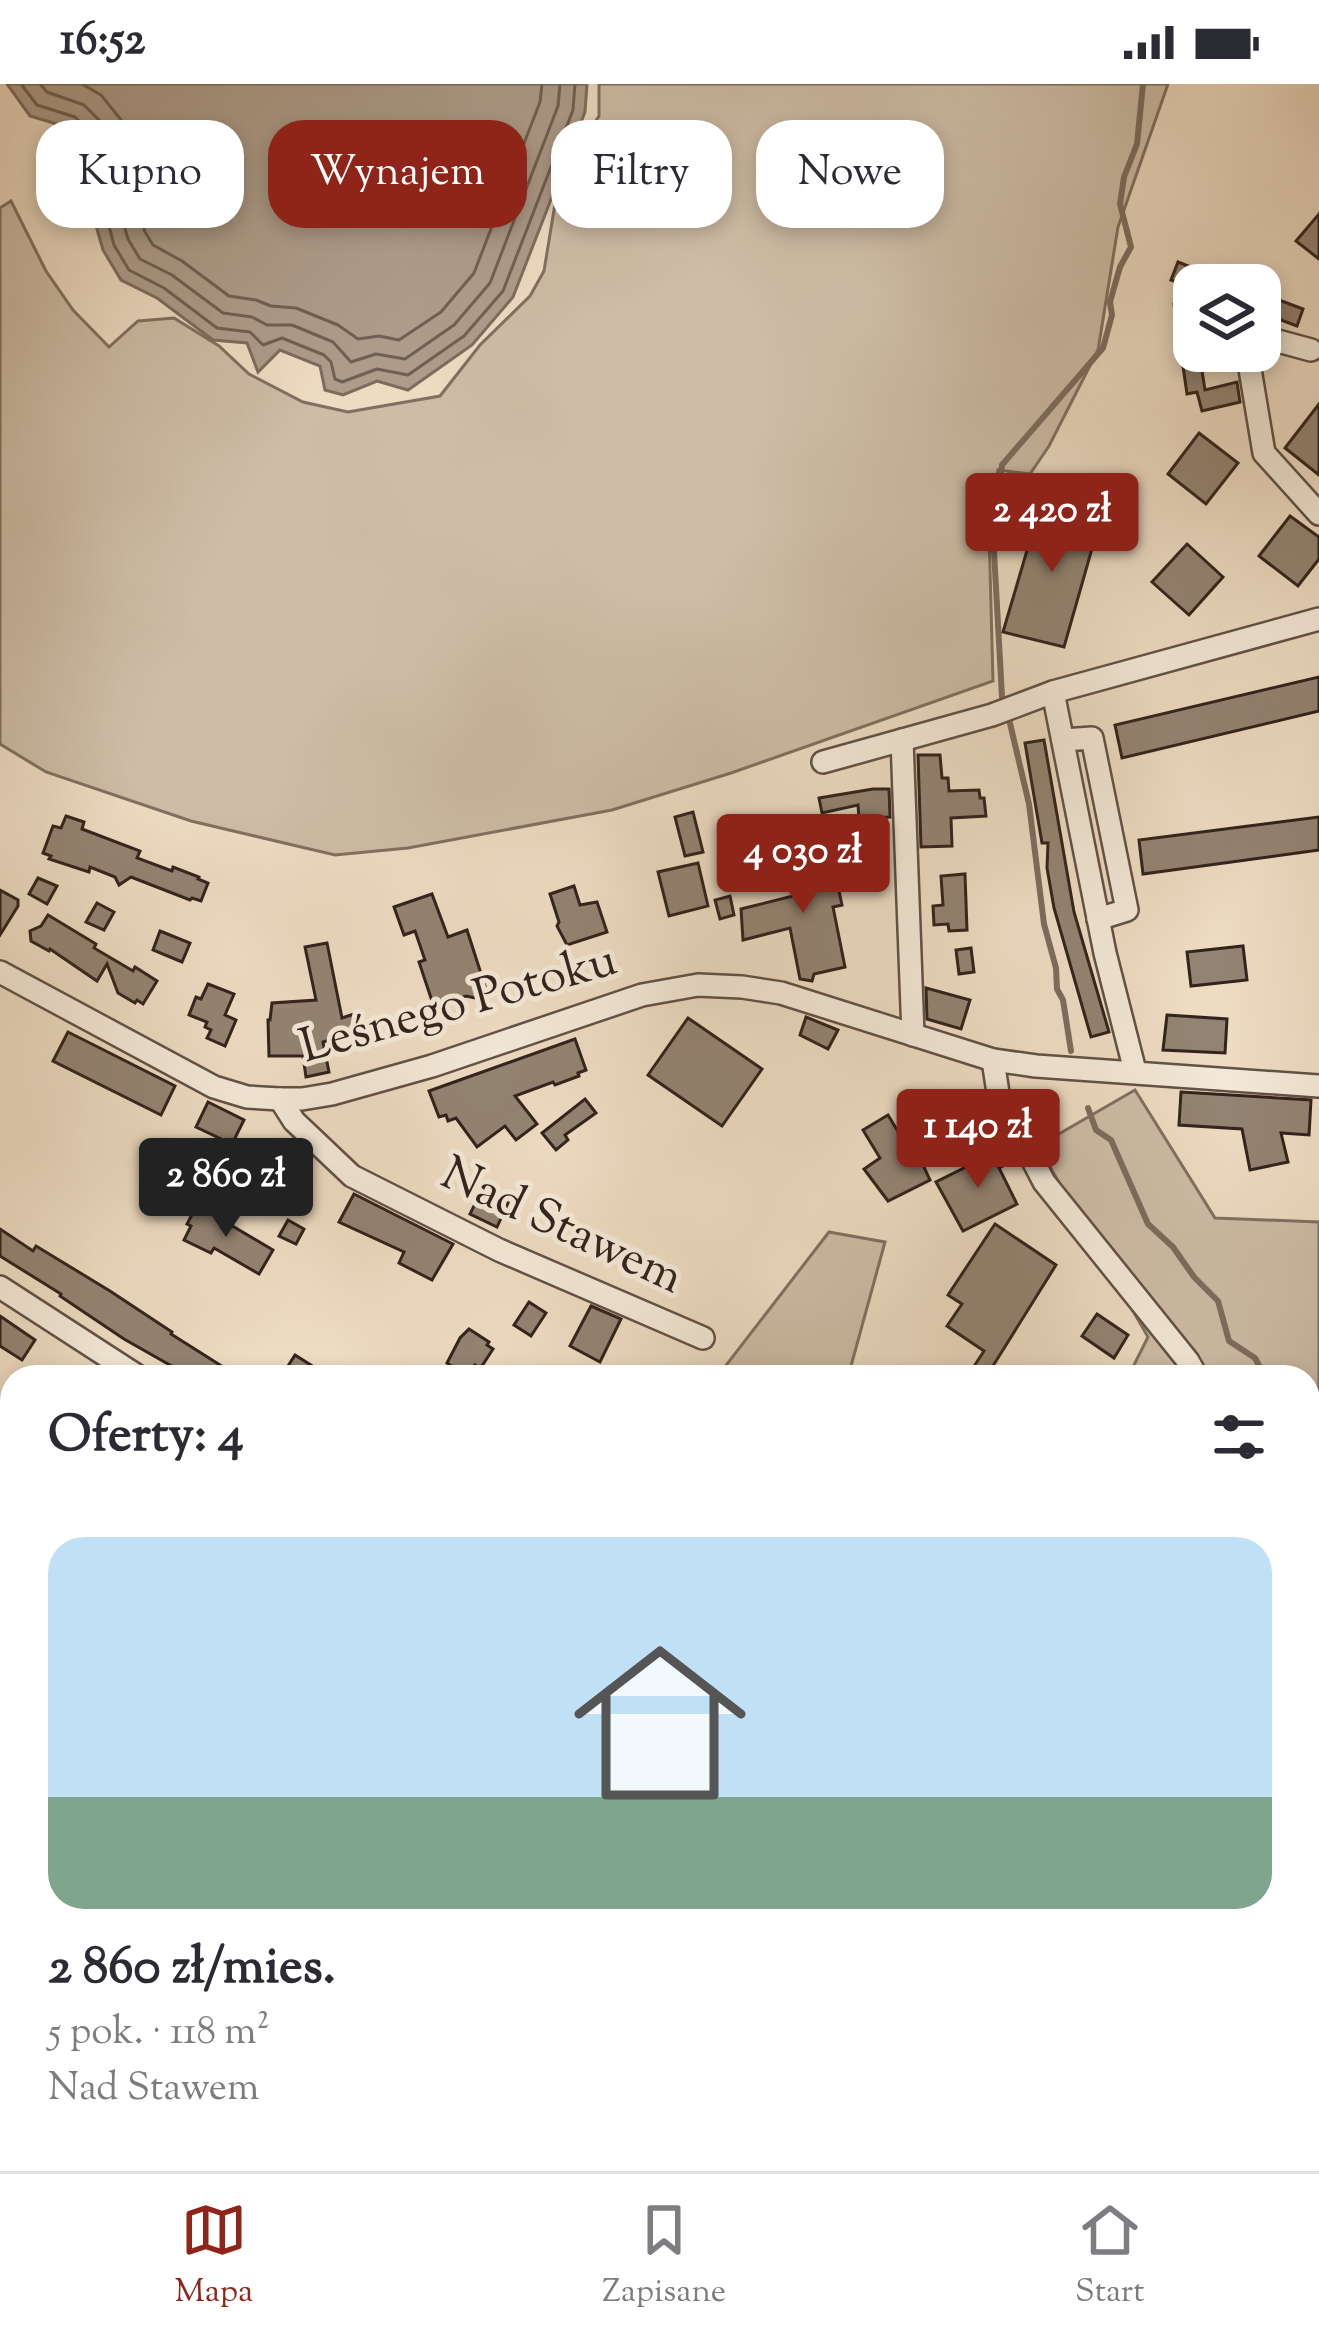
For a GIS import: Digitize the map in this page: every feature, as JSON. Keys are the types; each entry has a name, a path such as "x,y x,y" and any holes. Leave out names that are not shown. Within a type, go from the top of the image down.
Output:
{"street":[{"path":"1281,342 1311,350"},
{"path":"1250,372 1264,453 1319,514"},
{"path":"824,762 992,715 1053,692 1319,619"},
{"path":"1053,692 1098,919 1135,1071"},
{"path":"902,740 914,1035"},
{"name":"Leśnego Potoku","path":"0,972 128,1044 214,1087 247,1097 332,1094 432,1066 642,995 698,985 782,993 993,1060 1319,1086"},
{"path":"993,1060 998,1093 1044,1182 1190,1365"},
{"name":"Nad Stawem","path":"280,1099 294,1121 352,1176 499,1250 703,1339"},
{"path":"0,1287 120,1365"}],"shaded area":[{"path":"599,84 1168,84 1118,227 1098,350 1030,474 998,470 989,531 993,681 612,810 408,848 335,855 191,821 46,772 0,744 0,208 11,201 46,271 73,310 109,347 138,321 174,318 219,346 249,374 303,402 348,412 440,396 480,345 530,296 544,271 551,228 732,228 732,120 596,120"},
{"path":"1135,1090 1215,1218 1319,1222 1319,1365 1134,1365 1148,1337 1038,1146"},
{"path":"829,1232 885,1242 851,1365 726,1365"}],"water":[{"path":"7,84 587,84 582,120 551,120 551,199 513,297 472,345 408,390 377,381 343,395 325,390 320,366 280,350 258,372 247,343 213,340 157,298 121,280 103,250 97,228 244,228 244,120 43,120 30,116"}],"building":[{"path":"1319,214 1319,259 1296,241"},
{"path":"1281,301 1303,309 1297,326 1281,320"},
{"path":"1184,372 1202,372 1205,390 1237,382 1240,402 1202,411 1197,392 1187,394"},
{"path":"1319,404 1319,475 1285,448"},
{"path":"1199,433 1238,463 1206,504 1168,474"},
{"path":"1041,503 1101,517 1064,647 1003,632"},
{"path":"1290,516 1319,537 1319,559 1298,586 1259,556"},
{"path":"1187,544 1223,577 1189,615 1152,582"},
{"path":"1319,677 1319,711 1122,758 1115,725"},
{"path":"1044,740 1074,912 1109,1032 1091,1037 1054,908 1048,843 1042,843 1025,743"},
{"path":"918,755 940,755 942,778 948,778 949,791 979,790 984,798 986,816 951,818 952,846 921,847"},
{"path":"889,789 890,817 859,819 858,805 822,813 819,798"},
{"path":"693,812 703,852 685,856 675,817"},
{"path":"66,816 84,822 82,829 140,851 137,858 199,877 208,883 201,901 131,877 119,885 115,877 90,867 89,872 49,859 43,853 53,826 61,828"},
{"path":"1319,817 1319,850 1143,874 1139,840"},
{"path":"809,847 813,867 833,863 842,905 833,907 845,967 814,974 812,981 800,979 790,928 743,940 741,909 793,896 784,852"},
{"path":"698,863 708,906 669,916 658,872"},
{"path":"965,874 967,930 949,931 948,924 934,925 933,906 943,905 941,876"},
{"path":"38,878 57,886 47,904 29,894"},
{"path":"574,886 580,905 597,902 607,932 567,945 550,894"},
{"path":"0,890 18,900 18,906 0,935"},
{"path":"432,894 448,937 467,930 485,986 480,999 466,996 434,1007 419,962 425,960 415,931 404,935 394,907"},
{"path":"730,896 734,915 720,919 715,900"},
{"path":"97,903 114,912 104,930 86,922"},
{"path":"48,915 96,944 94,948 157,981 143,1004 118,993 107,964 97,981 31,941 30,931"},
{"path":"160,931 190,943 182,962 153,950"},
{"path":"327,943 342,1018 360,1012 365,1028 323,1042 329,1072 306,1077 303,1056 269,1056 268,1020 272,1003 316,1000 305,947"},
{"path":"1243,946 1247,980 1191,986 1187,952"},
{"path":"971,948 974,972 959,974 956,950"},
{"path":"208,984 234,994 225,1015 236,1020 225,1046 207,1038 211,1030 205,1027 207,1022 189,1015"},
{"path":"926,988 970,1000 961,1029 927,1019"},
{"path":"1167,1015 1227,1019 1225,1053 1163,1050"},
{"path":"806,1017 838,1030 828,1049 800,1035"},
{"path":"688,1018 762,1069 722,1126 648,1075"},
{"path":"68,1032 175,1086 161,1115 53,1061"},
{"path":"575,1039 586,1070 515,1096 537,1124 516,1140 505,1126 477,1147 456,1118 439,1117 429,1091"},
{"path":"1181,1092 1311,1100 1309,1135 1281,1133 1288,1162 1250,1170 1242,1129 1179,1125"},
{"path":"585,1099 596,1113 565,1135 568,1140 556,1150 542,1133"},
{"path":"208,1102 244,1120 232,1144 196,1127"},
{"path":"888,1115 905,1143 912,1141 930,1180 888,1201 864,1169 880,1158 863,1130"},
{"path":"1004,1148 1011,1162 999,1168 1017,1204 963,1231 936,1182"},
{"path":"163,1155 177,1164 181,1156 199,1165 185,1194 145,1174"},
{"path":"285,1156 310,1168 300,1190 275,1177"},
{"path":"482,1190 508,1203 497,1227 470,1214"},
{"path":"354,1194 453,1244 432,1280 399,1263 404,1252 339,1222"},
{"path":"197,1205 273,1250 259,1274 214,1248 211,1253 184,1240"},
{"path":"288,1220 304,1229 296,1244 279,1236"},
{"path":"995,1224 1056,1265 994,1365 975,1365 984,1351 947,1326 962,1304 948,1295"},
{"path":"0,1229 110,1291 220,1365 170,1365 0,1256"},
{"path":"529,1302 546,1313 531,1336 514,1325"},
{"path":"591,1306 621,1319 600,1362 570,1346"},
{"path":"1097,1314 1128,1335 1114,1358 1082,1336"},
{"path":"0,1316 35,1340 22,1360 0,1346"},
{"path":"469,1329 489,1342 493,1349 483,1365 447,1363"},
{"path":"295,1355 311,1365 289,1365"}],"waterway":[{"path":"1002,697 993,533 1002,465 1103,348 1112,315 1110,302 1131,247 1120,204 1137,144 1143,84"},
{"path":"1009,719 1029,804 1044,924 1071,1051"},
{"path":"1088,1108 1096,1130 1111,1140 1148,1224 1218,1301 1229,1341 1259,1365"}]}
